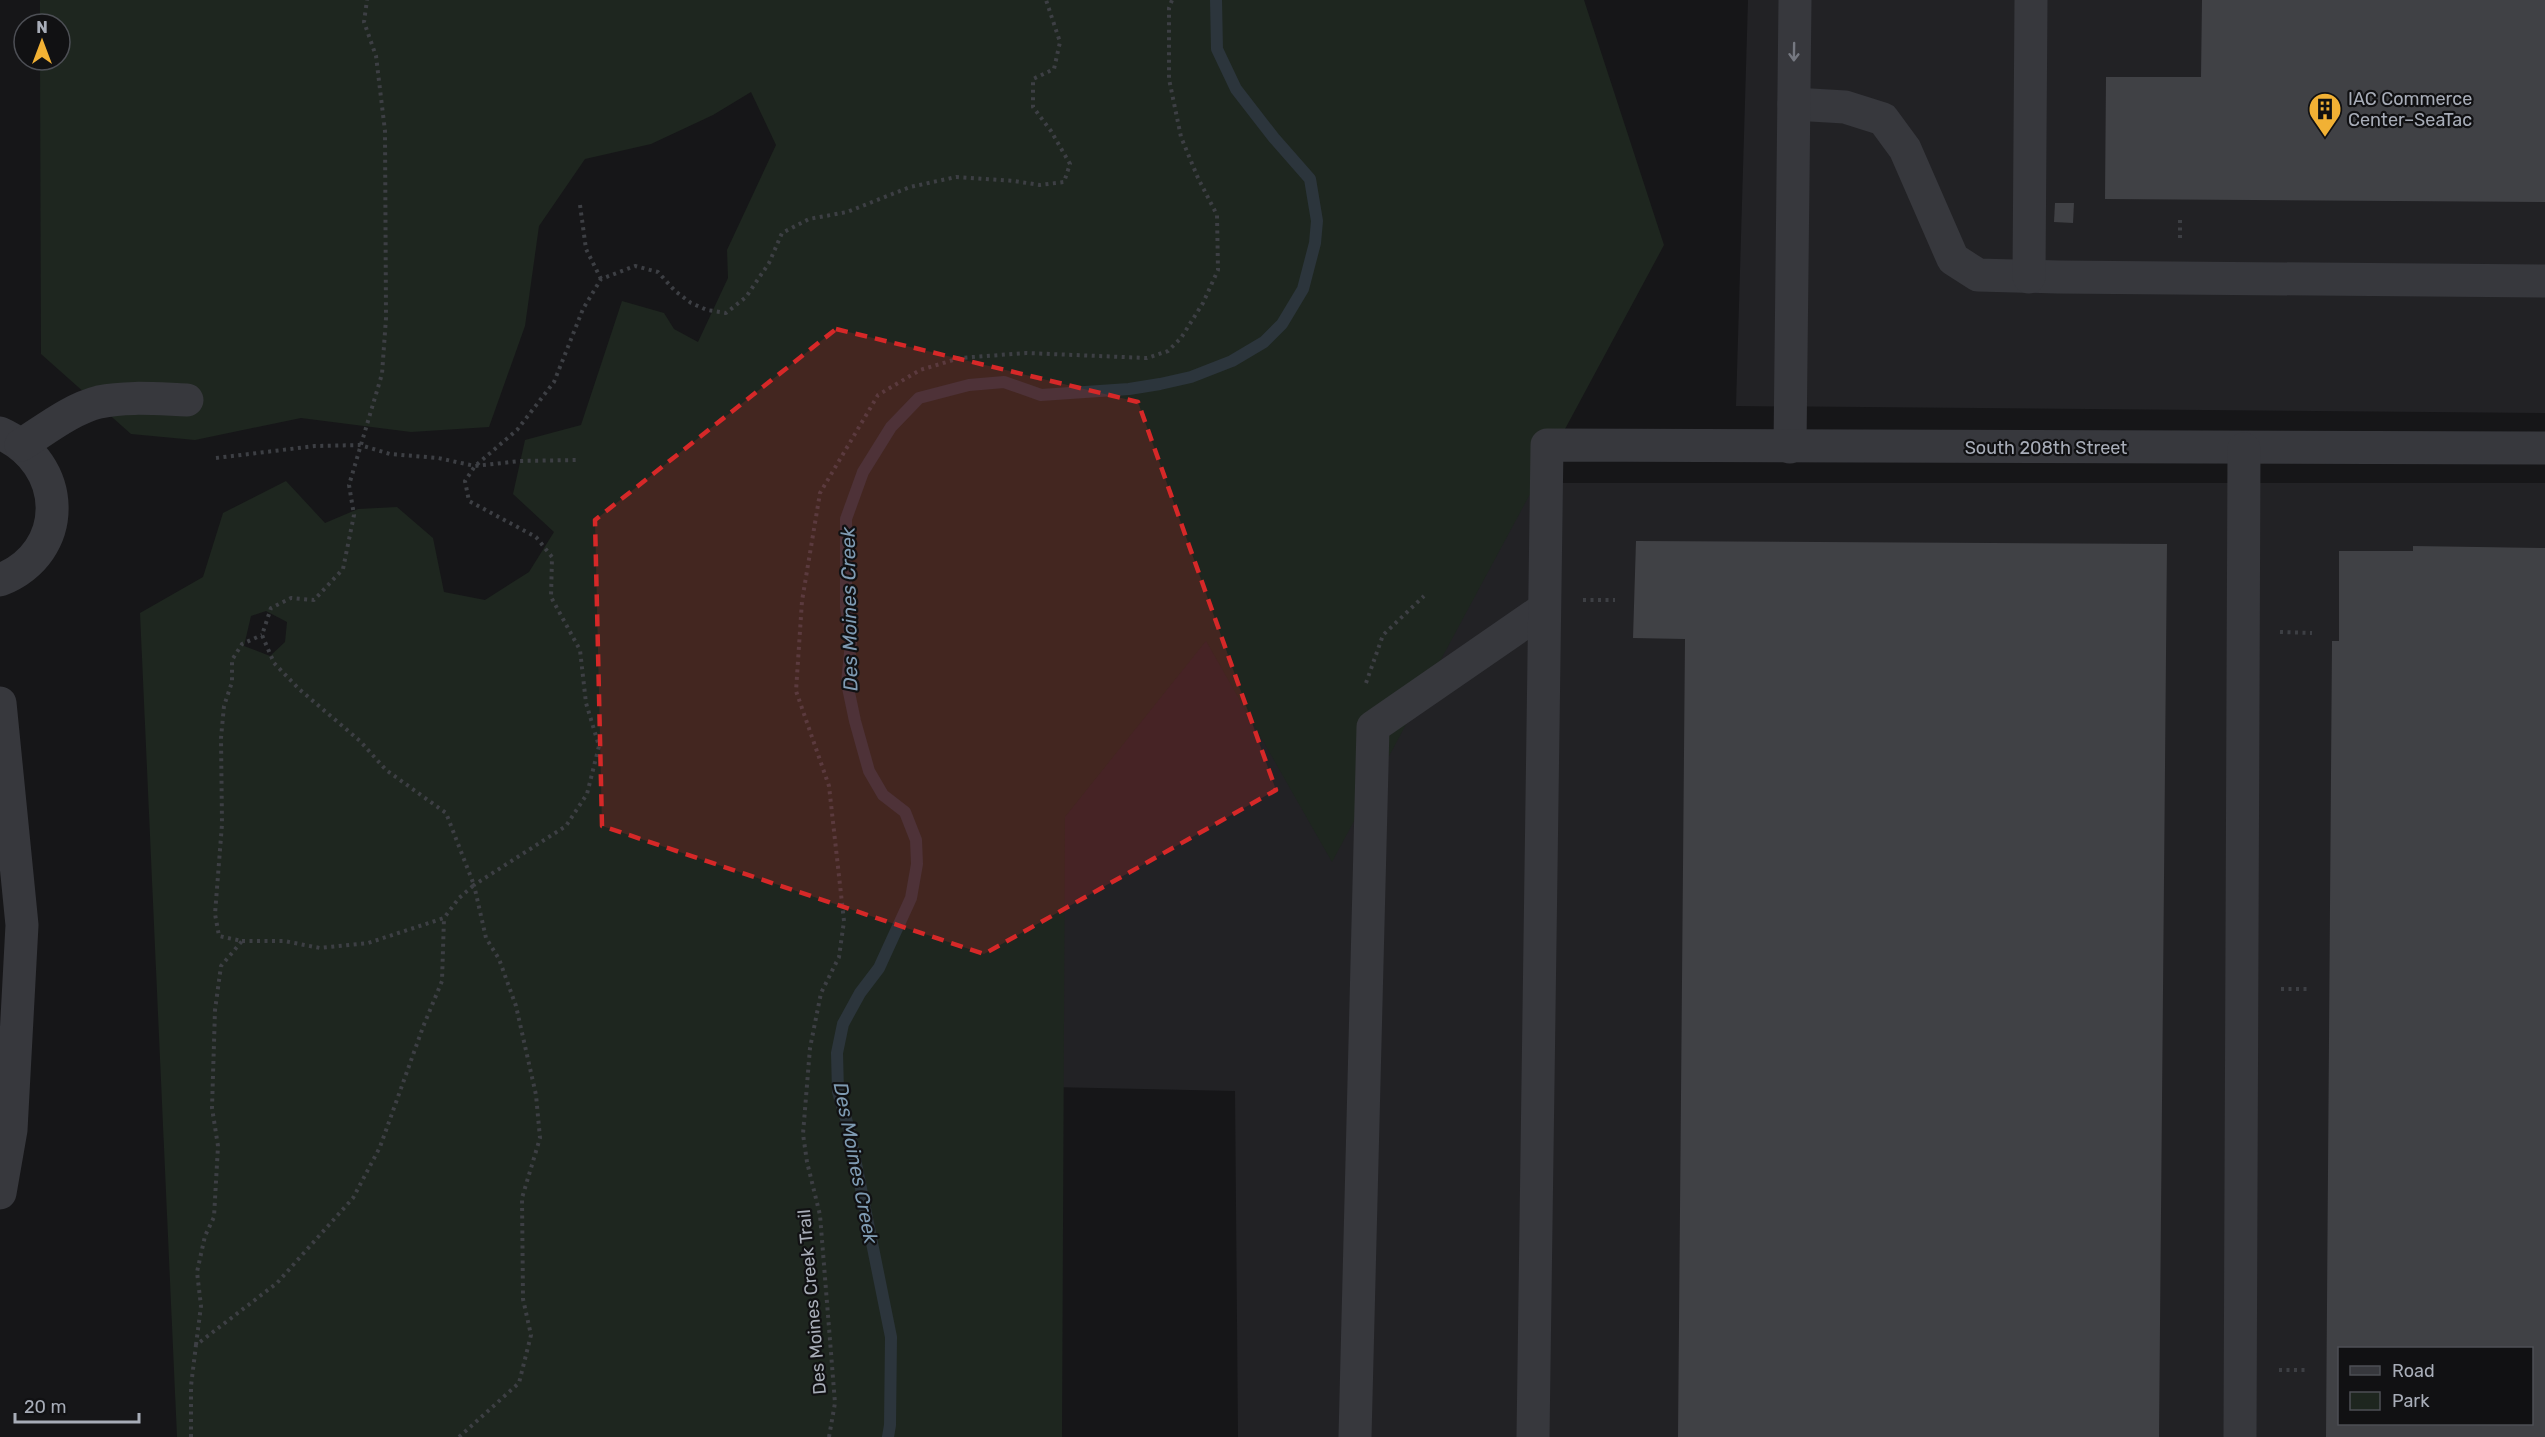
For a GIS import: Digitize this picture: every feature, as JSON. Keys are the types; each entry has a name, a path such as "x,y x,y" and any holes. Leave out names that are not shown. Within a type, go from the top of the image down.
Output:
{"street":[{"path":"1790,447 1795,0"},
{"path":"2029,277 2031,0"},
{"path":"1794,104 1845,106 1883,119 1905,149 1953,259 1978,275 2545,280"},
{"path":"0,580 12,575 30,562 43,545 51,524 52,501 48,480 37,461 11,439 97,403 134,398 187,400"},
{"name":"South 208th Street","path":"1544,609 1547,445 2244,449 2545,448"},
{"path":"2240,1437 2244,449"},
{"path":"1355,1437 1373,727 1544,609"},
{"path":"1533,1437 1544,609"},
{"path":"0,703 22,925 9,1017 10,1130 0,1193"}],"path":[{"path":"367,0 364,21 376,56 385,131 386,318 382,374 349,485 354,514 343,569 314,600 291,598 271,608 262,635 274,663 299,689 346,728 386,770 446,813 474,885 486,938 499,959 516,1006 536,1095 540,1138 522,1198 523,1299 531,1335 519,1383 459,1437"},
{"path":"262,635 242,644 232,660 232,682 224,706 221,738 222,824 215,914 219,936 242,940 284,941 320,948 368,943 444,918 459,898 474,885 566,826 587,794 599,746 585,703 580,650 551,597 552,557 536,537 469,501 465,481 475,466 516,430 554,382 583,309 602,279 635,266 658,272 675,291 691,303 707,310 726,313 746,297 769,263 782,233 809,219 848,212 910,188 956,177 1040,185 1064,182 1070,164 1051,131 1033,107 1033,79 1054,69 1060,42 1046,0"},
{"name":"Des Moines Creek Trail","path":"829,1437 835,1403 820,1215 807,1162 803,1134 810,1048 821,993 839,957 844,921 829,786 796,691 802,601 820,493 878,395 920,370 960,358 1026,353 1147,358 1168,351 1181,338 1203,303 1218,270 1217,215 1181,137 1169,79 1169,8 1172,0"},
{"path":"580,206 585,249 602,279"},
{"path":"216,458 315,446 360,445 390,454 438,458 475,466 520,461 577,460"},
{"path":"1366,686 1383,635 1424,596"},
{"path":"1579,600 1615,600"},
{"path":"2274,632 2312,633"},
{"path":"196,1345 277,1283 353,1198 380,1147 442,981 444,918"},
{"path":"191,1437 191,1386 201,1306 197,1272 205,1236 214,1217 218,1146 212,1108 215,1010 221,966 242,940"},
{"path":"2272,989 2310,989"},
{"path":"2269,1370 2305,1370"}],"highlighted area":[{"path":"836,329 1138,402 1276,790 984,954 602,826 595,520"}],"shaded area":[{"path":"1748,0 2545,0 2545,413 1736,406"},
{"path":"937,483 2545,483 2545,1437 1238,1437 1235,1091 917,1084"}],"green space":[{"path":"40,0 1584,0 1664,245 1332,862 1206,641 1065,817 1062,1437 177,1437 140,613 203,577 223,513 286,481 325,523 358,509 397,507 433,538 444,592 485,600 529,572 554,532 513,494 525,440 581,425 622,301 664,313 674,329 698,342 728,278 727,250 776,145 751,92 713,115 651,144 585,159 539,226 525,326 489,427 411,432 301,418 195,440 131,434 41,354 40,72 72,72 72,12 40,12","holes":["266,611 287,622 285,642 270,656 244,646 251,616"]}],"building":[{"name":"IAC Commerce Center–SeaTac","path":"2202,0 2545,0 2545,202 2105,199 2106,77 2201,77"},
{"path":"2055,203 2074,203 2073,223 2054,222"},
{"path":"1636,541 2167,544 2159,1437 1678,1437 1685,639 1633,638"},
{"path":"2413,546 2545,548 2545,1437 2326,1437 2332,641 2339,641 2339,551 2413,551"}],"waterway":[{"name":"Des Moines Creek","path":"888,1437 891,1337 849,1129 838,1092 837,1053 843,1024 860,993 879,968 911,898 917,864 916,840 905,812 883,795 869,771 855,721 847,683 851,642 846,607 846,519 863,472 891,427 919,398 969,385 1004,382 1041,395 1129,389 1160,384 1191,377 1232,361 1264,342 1282,324 1303,289 1315,243 1317,221 1310,179 1236,89 1217,49 1216,0"}],"place":[{"name":"IAC Commerce Center–SeaTac","path":"2325,138"}]}
